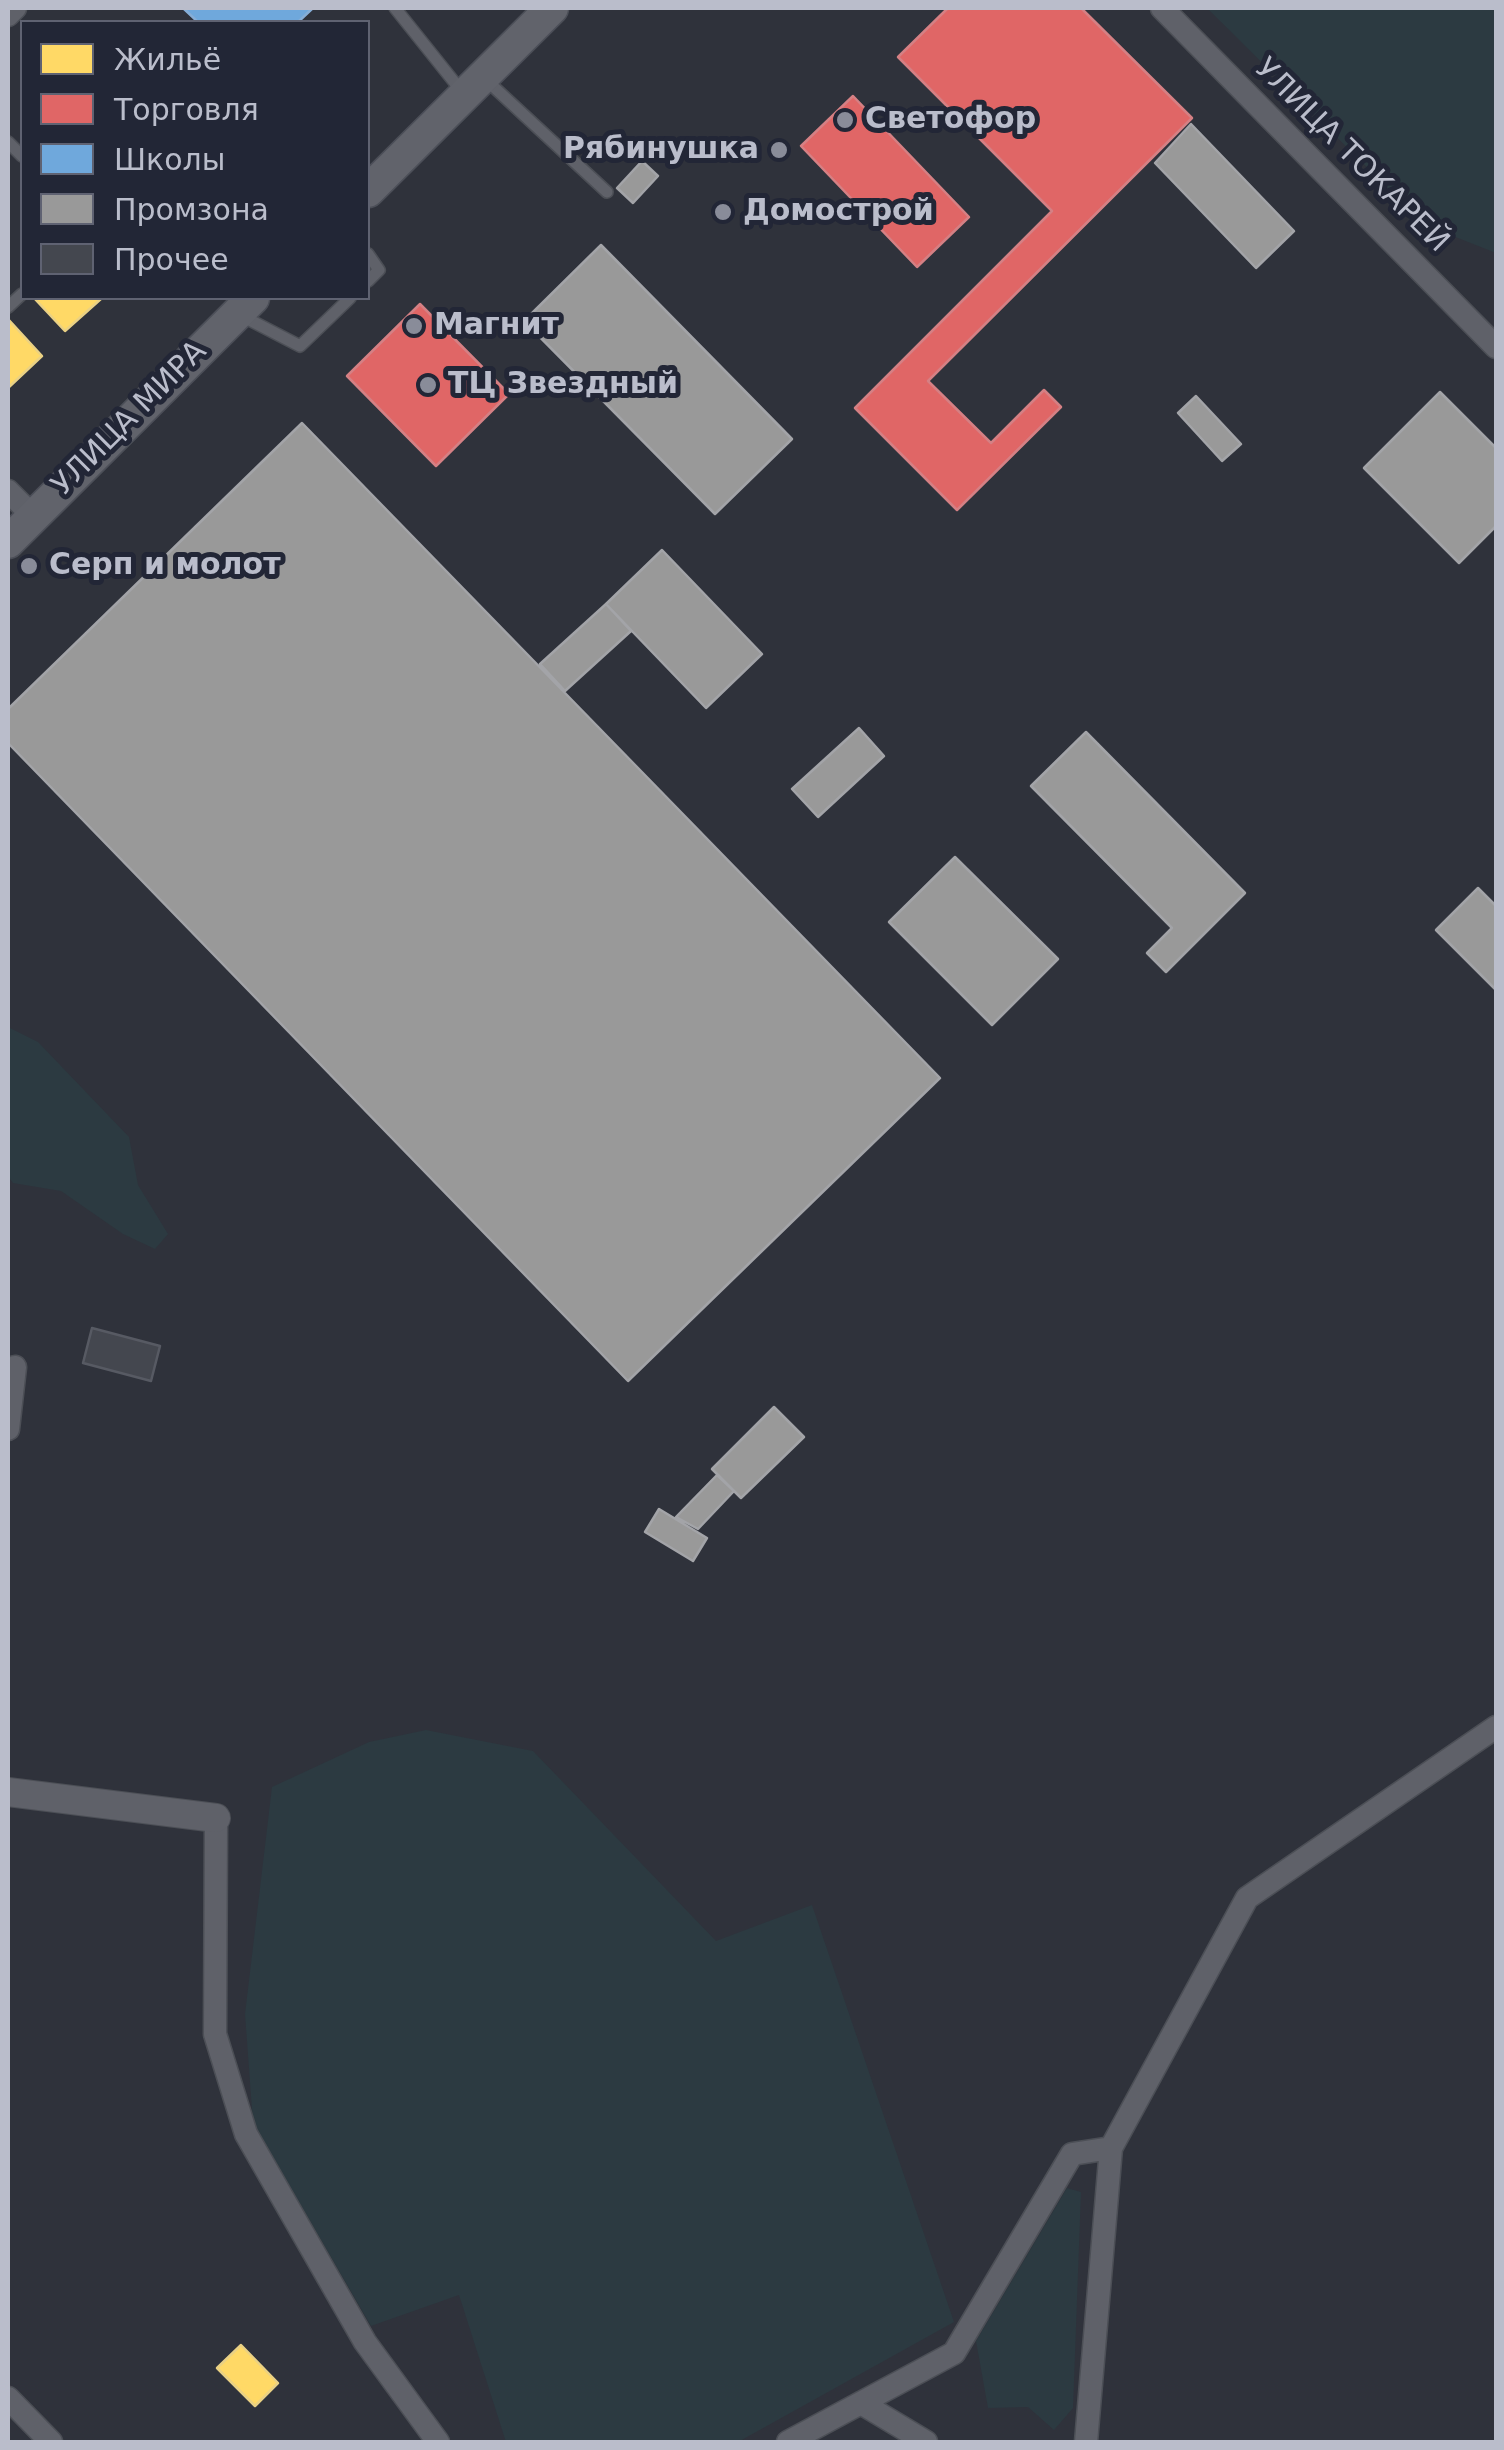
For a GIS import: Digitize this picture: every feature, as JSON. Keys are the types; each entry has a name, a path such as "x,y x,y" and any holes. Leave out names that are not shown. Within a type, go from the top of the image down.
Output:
{"main road":[{"path":"370,189 552,8"},
{"name":"УЛИЦА МИРА","path":"8,542 244,305"}],"street":[{"path":"8,15 15,8"},
{"name":"УЛИЦА ТОКАРЕЙ","path":"1162,8 1491,332"},
{"path":"8,491 33,516"},
{"path":"8,1429 15,1366"},
{"path":"1086,2442 1110,2148 1248,1898 1496,1727"},
{"path":"8,1792 216,1818 214,2034 246,2134 365,2342 438,2442"},
{"path":"788,2442 954,2353 1072,2154 1110,2148"},
{"path":"8,2398 52,2442"},
{"path":"861,2404 926,2442"}],"lane":[{"path":"396,8 472,84 606,192"},
{"path":"370,257 379,270 370,279"},
{"path":"244,305 300,346 348,300"}],"shaded area":[{"path":"1207,8 1496,8 1496,253 1425,225"},
{"path":"8,1027 38,1042 129,1137 138,1185 168,1234 155,1249 123,1234 61,1191 13,1183 8,1176"},
{"path":"426,1730 533,1751 716,1941 812,1905 954,2322 738,2442 506,2442 459,2295 371,2326 253,2123 245,2014 272,1787 369,1742"},
{"path":"1067,2188 1081,2192 1073,2408 1054,2430 1028,2407 988,2408 976,2341"}],"building: Жильё":[{"path":"36,300 100,300 65,331"},
{"path":"8,319 42,356 8,388"},
{"path":"241,2345 278,2383 255,2406 217,2368"}],"building: Торговля":[{"path":"948,8 1081,8 1192,118 928,381 991,443 1044,390 1061,407 957,510 855,408 1052,211 898,57"},
{"path":"853,96 969,217 917,267 801,146"},
{"name":"ТЦ Звездный","path":"420,304 509,394 436,466 347,376"}],"building: Школы":[{"path":"183,8 313,8 300,20 196,20"}],"building: Промзона":[{"path":"1191,124 1294,231 1256,268 1155,163"},
{"path":"642,161 658,176 633,203 617,188"},
{"path":"601,245 792,439 715,514 524,321"},
{"path":"1440,392 1496,448 1496,526 1459,563 1364,468"},
{"path":"1196,396 1241,444 1222,461 1178,413"},
{"path":"302,423 940,1078 628,1381 8,743 8,709"},
{"path":"662,550 762,654 706,708 606,604"},
{"path":"606,604 631,631 565,691 540,664"},
{"path":"859,728 884,756 818,817 792,789"},
{"path":"1086,732 1245,893 1166,972 1147,953 1172,928 1031,786"},
{"path":"955,857 1058,959 992,1025 889,922"},
{"path":"1478,888 1496,906 1496,990 1436,930"},
{"path":"774,1407 804,1437 741,1498 712,1469"},
{"path":"717,1475 734,1491 698,1529 676,1517"},
{"path":"659,1509 707,1538 693,1561 645,1532"}],"building: Прочее":[{"path":"92,1328 160,1346 151,1381 83,1363"}],"place":[{"name":"Светофор","path":"845,120"},
{"name":"Рябинушка","path":"779,150"},
{"name":"Домострой","path":"723,212"},
{"name":"Магнит","path":"414,326"},
{"name":"ТЦ Звездный","path":"428,385"},
{"name":"Серп и молот","path":"29,566"}]}
